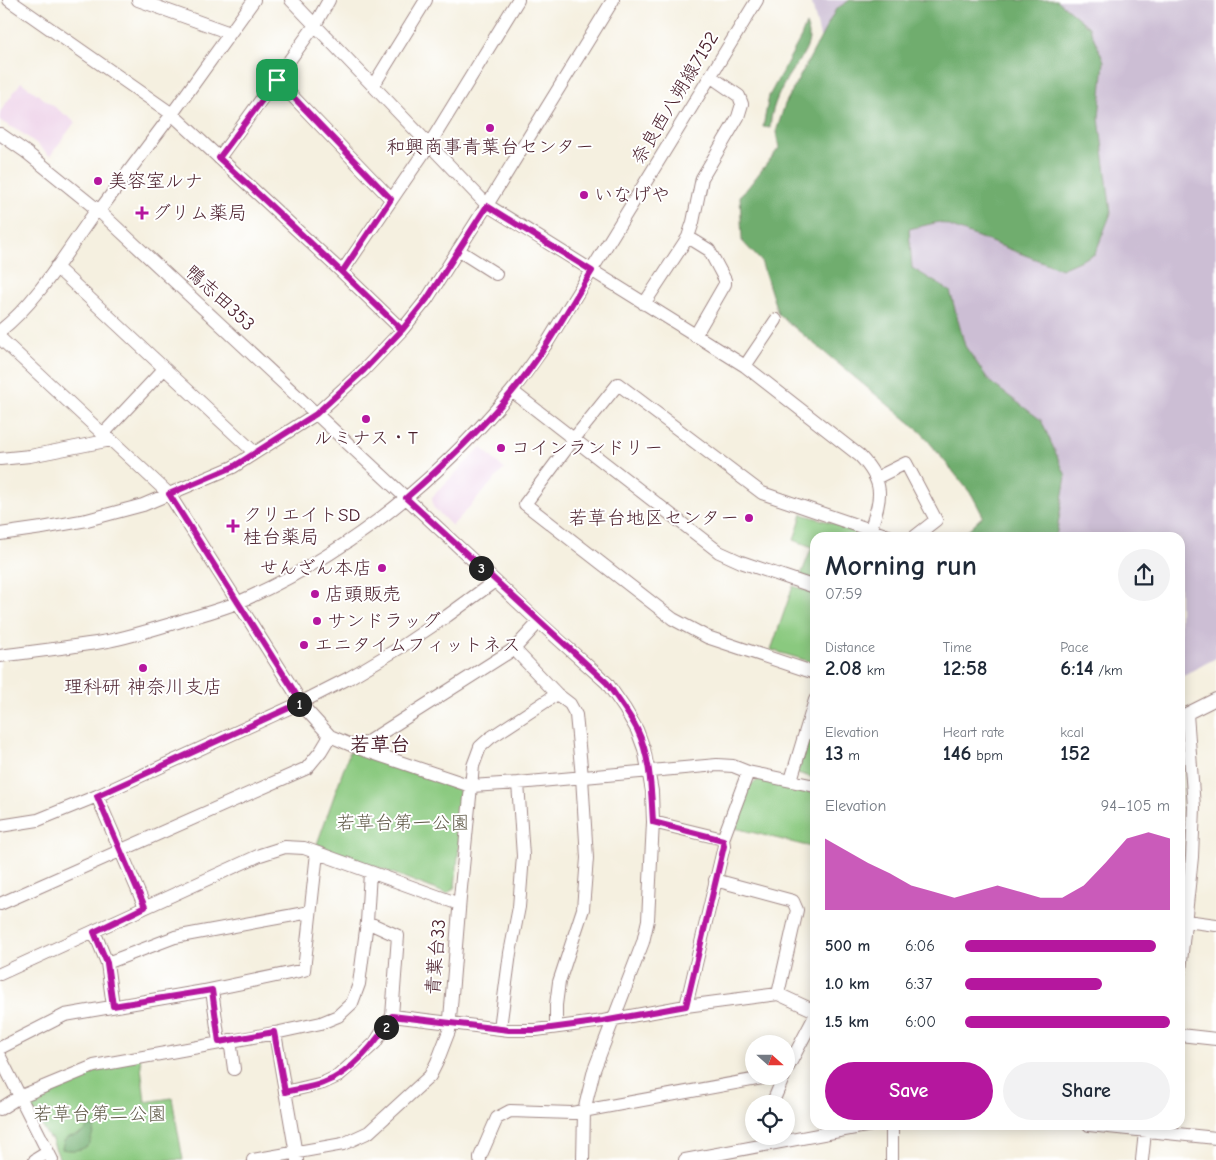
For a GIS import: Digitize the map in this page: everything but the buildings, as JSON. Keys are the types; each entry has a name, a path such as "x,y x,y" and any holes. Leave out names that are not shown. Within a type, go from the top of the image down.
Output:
{"street":[{"path":"9,0 172,114 402,330"},
{"path":"0,331 16,319 93,215 99,211 254,0"},
{"path":"291,0 487,206 745,366 860,456 870,466 880,488 878,509 870,532"},
{"path":"219,158 277,80 315,25 329,0"},
{"path":"373,86 426,0"},
{"path":"342,272 429,145 518,0"},
{"path":"0,534 87,520 143,505 233,467 316,414 364,370 402,330 427,299 487,206 613,0"},
{"name":"奈良西八朔線7152","path":"406,498 442,466 512,391 547,343 757,0"},
{"path":"142,1 230,33"},
{"path":"644,304 688,236 693,222 702,178 738,117 742,104 739,96 710,76"},
{"path":"277,80 391,199"},
{"name":"鴨志田353","path":"0,134 26,152 99,211 538,622 607,683 637,730 649,771 653,822 648,920 643,942 594,1070 584,1111 583,1160"},
{"path":"688,236 709,250 725,280 725,284 695,336"},
{"path":"458,250 496,274"},
{"path":"56,267 255,453"},
{"path":"745,366 776,320"},
{"path":"0,338 169,494 300,703 330,736 358,748 471,786 717,765 733,766 748,772 810,785"},
{"path":"0,459 30,456 107,437 164,369"},
{"path":"810,672 707,637 673,618 525,504 618,384 762,493 864,532"},
{"path":"512,391 719,552 741,562 810,585"},
{"path":"876,478 906,464 936,520 921,532"},
{"path":"0,656 110,640 200,616 238,602 324,556 381,519 406,498"},
{"path":"0,826 38,820 97,796 300,703 349,678 401,647 448,616 494,581"},
{"path":"358,748 514,649 538,622"},
{"path":"514,649 557,694 570,704 576,715 582,777 586,858 584,900 583,909 559,982 556,1026"},
{"name":"青葉台33","path":"253,1160 296,1156 342,1144 369,1132 430,1076 438,1062 449,1031 473,766 480,747 490,738 557,694"},
{"path":"1185,714 1216,699"},
{"path":"791,780 810,717"},
{"path":"1185,724 1194,807 1192,857 1185,929"},
{"path":"0,904 307,768 330,736"},
{"path":"686,1006 724,846 723,840 748,772"},
{"path":"500,1028 510,954 519,907 523,856 518,783"},
{"path":"97,796 145,907"},
{"path":"653,822 723,840"},
{"path":"0,974 260,855 285,847 304,848 317,854 326,855 459,904"},
{"path":"0,1048 66,1016 113,1006 212,990 304,970 317,854"},
{"path":"0,1109 19,1097 94,1066 321,1023 338,1016 352,1003 359,984 368,922 370,872"},
{"path":"715,880 793,901 797,910 778,994"},
{"path":"107,963 175,936 310,912"},
{"path":"1186,921 1216,925"},
{"path":"285,1092 323,1083 338,1076 375,1043 392,1016 398,936 368,922"},
{"path":"94,932 107,963 113,1006"},
{"path":"212,990 234,1069"},
{"path":"392,1016 509,1030 536,1030 615,1019 686,1006 778,994 810,1009"},
{"path":"795,1054 810,1025"},
{"path":"274,1032 296,1156"},
{"path":"1185,1036 1216,1039"},
{"path":"0,1057 50,1156 35,1160"},
{"path":"480,1160 497,1118 510,1111 572,1113 745,1081"},
{"path":"795,1137 838,1130"},
{"path":"892,1130 892,1160"},
{"path":"1130,1130 1216,1138"},
{"path":"1142,1160 1145,1132"},
{"path":"684,1160 750,1145"}],"shaded area":[{"path":"811,0 1216,0 1216,658 1185,674 1185,532 1028,532 895,340"},
{"path":"21,82 75,122 50,156 22,133 0,121 0,112"},
{"path":"481,447 504,469 452,526 433,507 432,497"}],"green space":[{"path":"850,0 1057,0 1089,27 1104,61 1099,118 1111,213 1095,254 1061,269 939,222 909,229 912,268 950,291 965,346 990,382 1041,420 1066,476 1057,532 965,532 983,516 972,495 921,432 778,314 761,261 742,241 740,195 779,148 776,132 785,104 836,9"},
{"path":"806,24 809,35 807,47 780,91 773,109 770,128 763,127 769,96"},
{"path":"802,514 860,531 810,532 810,546 794,540"},
{"path":"810,552 810,578 801,575"},
{"path":"793,586 810,591 810,662 771,650"},
{"path":"810,735 810,777 797,773"},
{"name":"若草台第一公園","path":"350,751 458,789 464,796 455,887 447,894 317,844"},
{"path":"761,778 810,793 810,847 735,828 749,786"},
{"name":"若草台第二公園","path":"140,1057 145,1102 172,1098 183,1160 60,1160 51,1138 49,1138 30,1107 34,1097 65,1081"},
{"path":"89,1126 95,1127 88,1146 77,1150 62,1149 66,1139 82,1133"}],"place":[{"name":"和興商事青葉台センター","path":"490,128"},
{"name":"美容室ルナ","path":"98,181"},
{"name":"いなげや","path":"584,195"},
{"name":"グリム薬局","path":"142,213"},
{"name":"ルミナス・T","path":"366,419"},
{"name":"コインランドリー","path":"501,448"},
{"name":"若草台地区センター","path":"749,518"},
{"name":"クリエイトSD 桂台薬局","path":"233,526"},
{"name":"せんざん本店","path":"382,568"},
{"name":"店頭販売","path":"315,594"},
{"name":"サンドラッグ","path":"317,621"},
{"name":"エニタイムフィットネス","path":"304,645"},
{"name":"理科研 神奈川支店","path":"143,668"}],"district":[{"name":"若草台","path":"380,744"}],"route":[{"path":"277,80 219,158 402,330 427,299 487,206 592,271 547,343 512,391 449,459 406,498 538,622 607,683 637,730 644,749 652,791 653,822 723,840 724,846 686,1006 603,1021 536,1030 509,1030 392,1016 375,1043 338,1076 323,1083 285,1092 274,1032 219,1042 212,990 113,1006 107,963 94,932 145,907 97,796 300,703 169,494 233,467 316,414 364,370 402,330 342,272 391,199 277,80"}]}
